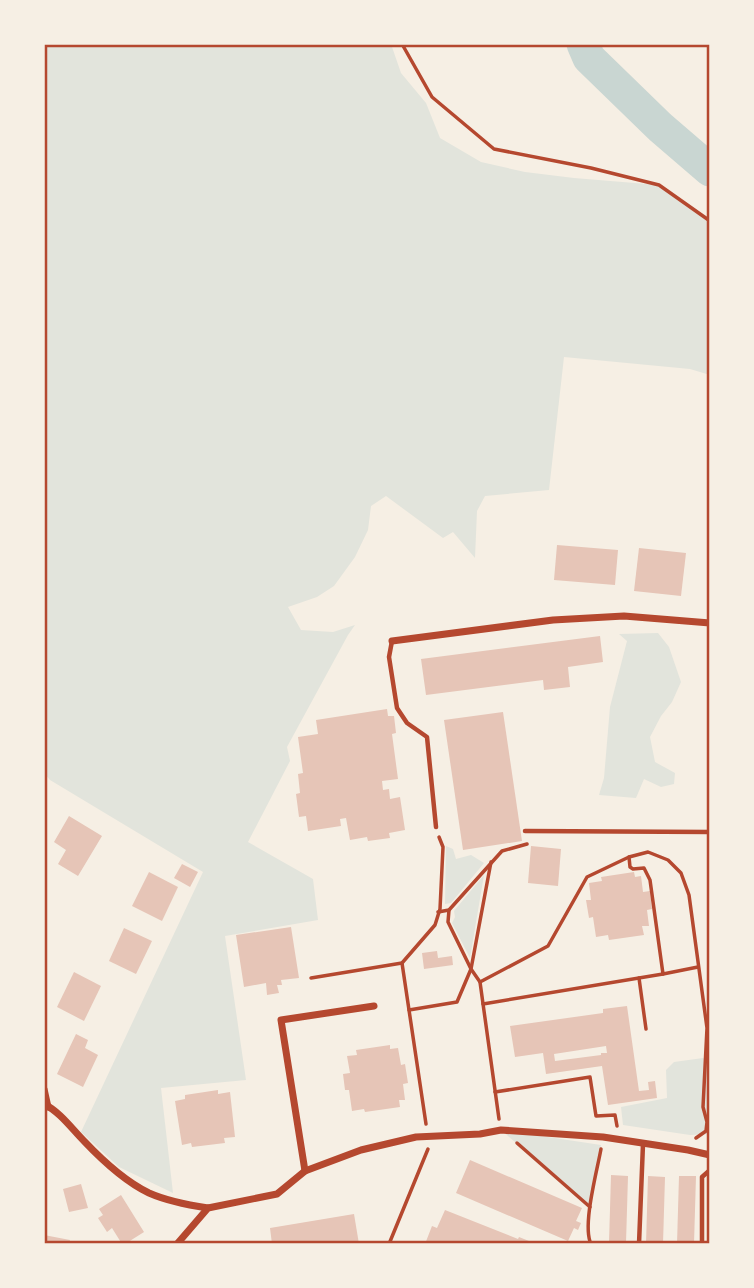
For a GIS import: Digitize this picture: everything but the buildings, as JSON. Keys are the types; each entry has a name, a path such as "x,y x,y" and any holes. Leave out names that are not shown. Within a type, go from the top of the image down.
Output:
{"street":[{"path":"392,641 553,620 624,615 710,623"},
{"path":"305,1171 281,1020 374,1006"},
{"path":"44,1089 46,1105 110,1167 148,1193 208,1209 277,1194 305,1171 361,1150 430,1135 480,1134 501,1130 603,1137 710,1155"},
{"path":"177,1244 208,1209"}],"lane":[{"path":"392,641 389,657 397,708 407,723 427,737 436,827"},
{"path":"525,831 710,832"},
{"path":"639,1244 643,1143"},
{"path":"702,1244 702,1177 710,1170"}],"path":[{"path":"402,44 432,97 494,149 592,168 659,185 710,221"},
{"path":"311,978 402,963 435,925 439,912 443,847 436,827"},
{"path":"537,831 528,844 502,851 491,862 449,910 448,922 480,982 501,1130 590,1207"},
{"path":"480,982 548,946 587,877 629,857 648,852 668,860 681,873 689,894 707,1028 703,1107 707,1122 706,1131 698,1138 685,1139"},
{"path":"629,857 629,867 644,868 650,880 663,974"},
{"path":"409,1010 457,1002 471,969 491,862"},
{"path":"439,912 449,910"},
{"path":"389,1244 430,1135 402,963"},
{"path":"483,1004 698,967"},
{"path":"639,978 646,1029"},
{"path":"495,1092 590,1077 596,1116 615,1115 617,1127"},
{"path":"591,1244 587,1238 590,1207 603,1137"}],"shaded area":[{"path":"44,44 391,44 401,73 426,103 440,138 481,162 525,172 659,185 710,220 710,375 690,369 564,357 549,490 485,496 477,511 475,558 453,532 443,538 386,496 371,506 368,530 355,557 334,586 317,597 288,607 301,630 333,632 355,625 287,747 290,761 248,842 313,879 318,920 225,936 246,1080 161,1088 173,1193 119,1167 81,1132 203,872 50,780 44,773"},
{"path":"658,633 669,647 681,682 650,737 655,762 675,773 674,784 661,787 644,779 636,798 599,795 604,778 610,707 627,641 619,634"},
{"path":"446,846 453,849 456,859 471,855 484,863 451,903 445,904"},
{"path":"484,875 470,958 452,923 454,911"},
{"path":"703,1058 710,1063 710,1134 690,1135 623,1125 621,1107 667,1098 666,1070 674,1062"},
{"path":"501,1130 601,1145 590,1207"}],"waterway":[{"path":"583,44 589,58 660,127 710,170"}]}
